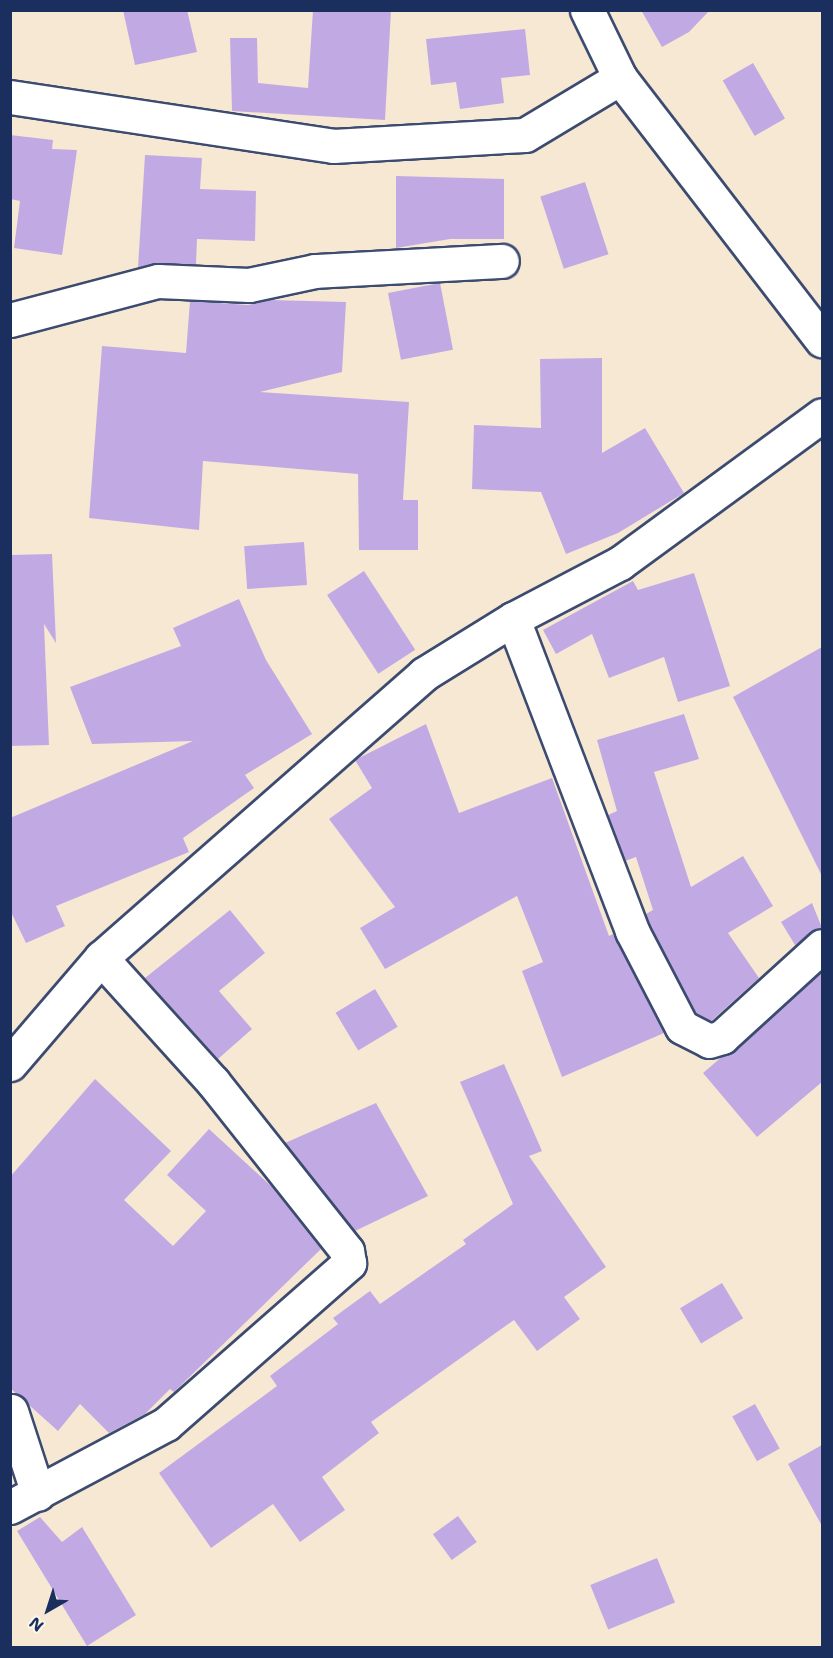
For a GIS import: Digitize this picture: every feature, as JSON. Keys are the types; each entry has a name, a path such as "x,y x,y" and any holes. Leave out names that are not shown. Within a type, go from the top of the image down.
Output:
{"street":[{"path":"587,10 620,78 822,340"},
{"path":"10,97 333,146 525,135 620,78"},
{"path":"10,320 158,281 249,285 315,271 502,261"},
{"path":"10,1064 101,958 424,674 513,619 620,563 822,415"},
{"path":"513,619 632,931 682,1027 709,1041 722,1037 822,946"},
{"path":"11,1411 24,1500 166,1424 349,1263 347,1251 213,1082 101,958"}],"building":[{"path":"123,10 187,10 197,52 135,65"},
{"path":"313,10 391,10 385,120 232,111 230,38 257,38 258,83 308,88"},
{"path":"641,10 710,10 689,32 662,47"},
{"path":"525,29 530,75 501,78 504,103 460,109 456,82 431,85 426,39"},
{"path":"753,63 785,118 755,136 723,80"},
{"path":"10,135 53,140 52,149 77,150 62,255 14,248 20,201 10,199"},
{"path":"145,155 202,158 200,189 256,191 255,241 197,239 196,264 138,267"},
{"path":"396,176 504,179 504,239 450,239 396,248"},
{"path":"585,182 608,254 564,269 540,197"},
{"path":"440,283 453,350 401,360 388,293"},
{"path":"271,300 346,302 342,372 260,392 409,402 403,500 418,500 418,550 359,550 358,474 203,461 199,530 89,518 102,346 186,353 190,301 248,305"},
{"path":"602,358 602,453 645,428 684,493 618,533 566,554 541,492 472,489 474,425 541,428 540,359"},
{"path":"304,542 307,585 247,589 244,546"},
{"path":"52,554 56,643 44,624 49,745 10,746 10,555"},
{"path":"364,571 415,650 378,674 327,595"},
{"path":"694,573 730,686 678,702 664,657 609,678 592,634 556,654 543,630 633,581 638,590"},
{"path":"239,599 266,660 312,734 245,775 254,788 183,838 189,852 56,906 65,926 26,943 10,910 10,818 193,741 92,744 70,687 181,646 173,628"},
{"path":"822,647 822,876 733,697"},
{"path":"684,714 699,759 654,772 691,887 743,856 773,906 728,933 759,978 711,1021 696,1013 649,923 646,914 653,910 636,857 625,861 608,815 617,811 597,740"},
{"path":"426,724 459,813 552,778 609,936 613,934 664,1033 562,1077 522,971 543,962 517,896 385,969 360,928 395,907 329,819 372,788 355,760"},
{"path":"812,903 822,928 795,945 781,922"},
{"path":"230,910 265,953 219,991 252,1029 218,1059 145,978"},
{"path":"822,971 822,1082 757,1137 703,1073"},
{"path":"375,989 398,1027 358,1050 336,1013"},
{"path":"504,1064 542,1151 529,1156 606,1267 564,1297 580,1319 537,1351 514,1320 371,1422 379,1433 322,1477 345,1510 300,1542 273,1504 211,1548 159,1473 277,1386 270,1376 338,1324 333,1318 370,1291 380,1304 466,1244 463,1240 513,1204 460,1082"},
{"path":"95,1079 171,1151 124,1200 173,1246 206,1211 167,1175 209,1129 271,1186 321,1249 174,1392 170,1389 145,1414 109,1433 80,1404 58,1431 10,1388 10,1177"},
{"path":"376,1103 428,1196 355,1231 285,1143"},
{"path":"722,1283 743,1318 701,1343 680,1308"},
{"path":"755,1404 780,1449 757,1461 732,1417"},
{"path":"822,1445 822,1526 788,1464"},
{"path":"458,1516 477,1542 452,1560 433,1534"},
{"path":"40,1517 62,1542 82,1527 136,1615 87,1646 17,1531"},
{"path":"657,1558 675,1603 608,1629 590,1585"}]}
